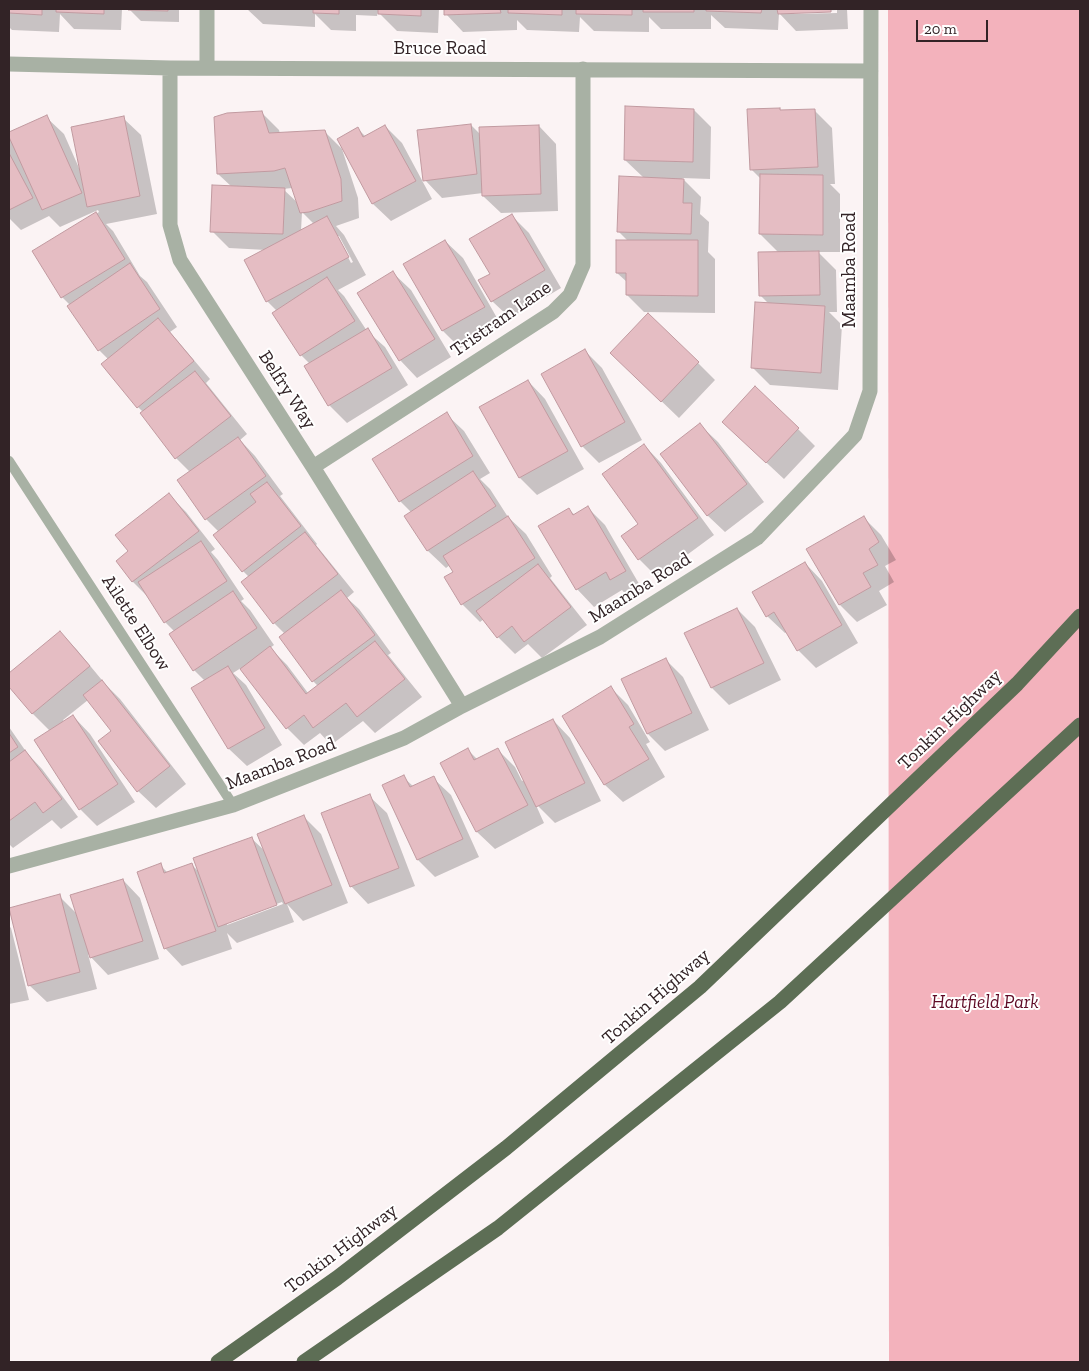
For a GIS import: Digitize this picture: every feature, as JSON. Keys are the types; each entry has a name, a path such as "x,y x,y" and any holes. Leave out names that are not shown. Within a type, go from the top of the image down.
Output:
{"highway":[{"name":"Tonkin Highway","path":"218,1362 337,1278 499,1154 700,987 1017,684 1080,616"},
{"path":"304,1362 498,1228 780,1002 1080,725"}],"street":[{"path":"207,9 207,68"},
{"name":"Maamba Road","path":"9,866 233,805 404,738 462,706 600,637 756,538 855,434 870,391 871,9"},
{"name":"Bruce Road","path":"9,64 170,68 871,71"},
{"name":"Belfry Way","path":"170,68 170,225 180,260 313,467 462,706"},
{"name":"Tristram Lane","path":"313,467 553,312 570,295 583,265 583,69"}],"lane":[{"name":"Ailette Elbow","path":"9,461 233,805"}],"green space":[{"name":"Hartfield Park","path":"888,9 1080,9 1080,1362 889,1362"}],"building":[{"path":"9,9 42,9 42,15 9,13"},
{"path":"56,9 104,9 104,14 56,12"},
{"path":"168,9 168,11 128,10"},
{"path":"313,9 339,9 339,14 313,13"},
{"path":"378,9 421,9 421,16 378,14"},
{"path":"444,9 500,9 501,13 444,15"},
{"path":"508,9 562,9 562,15 508,13"},
{"path":"576,9 632,9 632,15 576,14"},
{"path":"643,9 694,9 694,12 643,12"},
{"path":"706,9 762,9 761,13 706,11"},
{"path":"777,9 831,9 831,12 778,14"},
{"path":"625,106 694,109 693,162 624,160"},
{"path":"780,108 780,110 815,109 818,167 750,170 747,109"},
{"path":"262,111 269,133 325,130 341,179 342,201 309,212 300,213 285,168 274,171 217,174 214,117 227,113"},
{"path":"47,115 82,193 42,210 9,137 9,132"},
{"path":"124,116 140,196 87,207 71,127"},
{"path":"471,124 477,174 423,181 417,130"},
{"path":"385,125 416,181 372,204 337,139 358,127 363,137"},
{"path":"539,125 541,194 482,196 479,127"},
{"path":"9,153 33,198 9,210"},
{"path":"760,174 823,175 823,235 759,234"},
{"path":"619,176 684,179 683,203 692,203 691,234 617,232"},
{"path":"212,185 285,188 283,234 210,232"},
{"path":"96,212 125,259 61,298 32,251"},
{"path":"512,214 545,270 491,302 478,280 490,274 469,239"},
{"path":"327,216 349,257 266,302 244,260"},
{"path":"445,240 485,307 442,331 403,264"},
{"path":"616,240 698,240 698,296 626,295 626,273 616,273"},
{"path":"819,251 820,295 759,296 758,252"},
{"path":"130,263 160,309 98,351 67,306"},
{"path":"393,271 435,339 399,361 357,293"},
{"path":"327,277 355,321 300,356 272,313"},
{"path":"755,302 825,306 821,373 751,368"},
{"path":"648,313 699,362 661,402 610,353"},
{"path":"158,318 194,361 137,408 101,364"},
{"path":"368,328 392,368 328,406 304,366"},
{"path":"585,349 625,422 581,447 541,374"},
{"path":"195,371 231,416 175,459 140,413"},
{"path":"528,380 568,451 519,478 479,407"},
{"path":"755,386 799,428 766,463 722,422"},
{"path":"447,412 473,456 399,502 372,459"},
{"path":"700,423 747,484 707,516 660,454"},
{"path":"238,437 266,476 205,520 177,480"},
{"path":"644,444 698,518 638,560 621,536 638,524 602,474"},
{"path":"473,471 496,506 427,551 404,516"},
{"path":"267,482 301,526 242,572 213,535 256,502 250,494"},
{"path":"169,493 199,531 132,582 116,561 128,551 115,535"},
{"path":"588,506 626,571 610,580 606,572 576,590 538,526 569,508 573,515"},
{"path":"508,516 535,558 461,605 444,577 453,572 443,556"},
{"path":"864,516 879,542 869,549 878,565 863,573 871,587 839,605 806,549"},
{"path":"305,532 338,574 273,624 241,582"},
{"path":"201,541 227,581 164,623 138,582"},
{"path":"805,562 842,625 797,651 774,612 766,617 752,592"},
{"path":"538,564 571,607 524,642 512,626 497,638 476,611"},
{"path":"341,590 375,635 312,682 279,637"},
{"path":"233,591 257,628 193,671 169,634"},
{"path":"737,608 764,663 711,688 684,633"},
{"path":"60,631 90,666 32,714 9,687 9,673"},
{"path":"375,641 405,679 357,717 346,703 313,728 304,715 286,729 240,669 270,646 306,694"},
{"path":"666,658 692,713 647,734 621,679"},
{"path":"228,666 265,728 228,749 191,688"},
{"path":"102,680 170,766 137,792 98,741 111,731 83,695"},
{"path":"611,686 634,724 629,727 649,759 604,785 562,716"},
{"path":"73,715 118,784 79,810 34,740"},
{"path":"553,719 585,783 536,807 505,742"},
{"path":"9,733 18,747 9,753"},
{"path":"468,748 474,760 498,748 528,805 476,832 440,763"},
{"path":"25,750 62,799 43,813 35,802 9,821 9,762"},
{"path":"404,775 410,787 434,776 463,839 417,860 382,785"},
{"path":"370,794 399,868 350,887 321,813"},
{"path":"304,815 332,885 285,904 257,834"},
{"path":"252,837 277,905 218,927 193,858"},
{"path":"161,863 164,873 192,863 216,931 164,949 137,872"},
{"path":"123,879 143,941 90,958 70,895"},
{"path":"60,894 80,972 28,986 9,908"}]}
